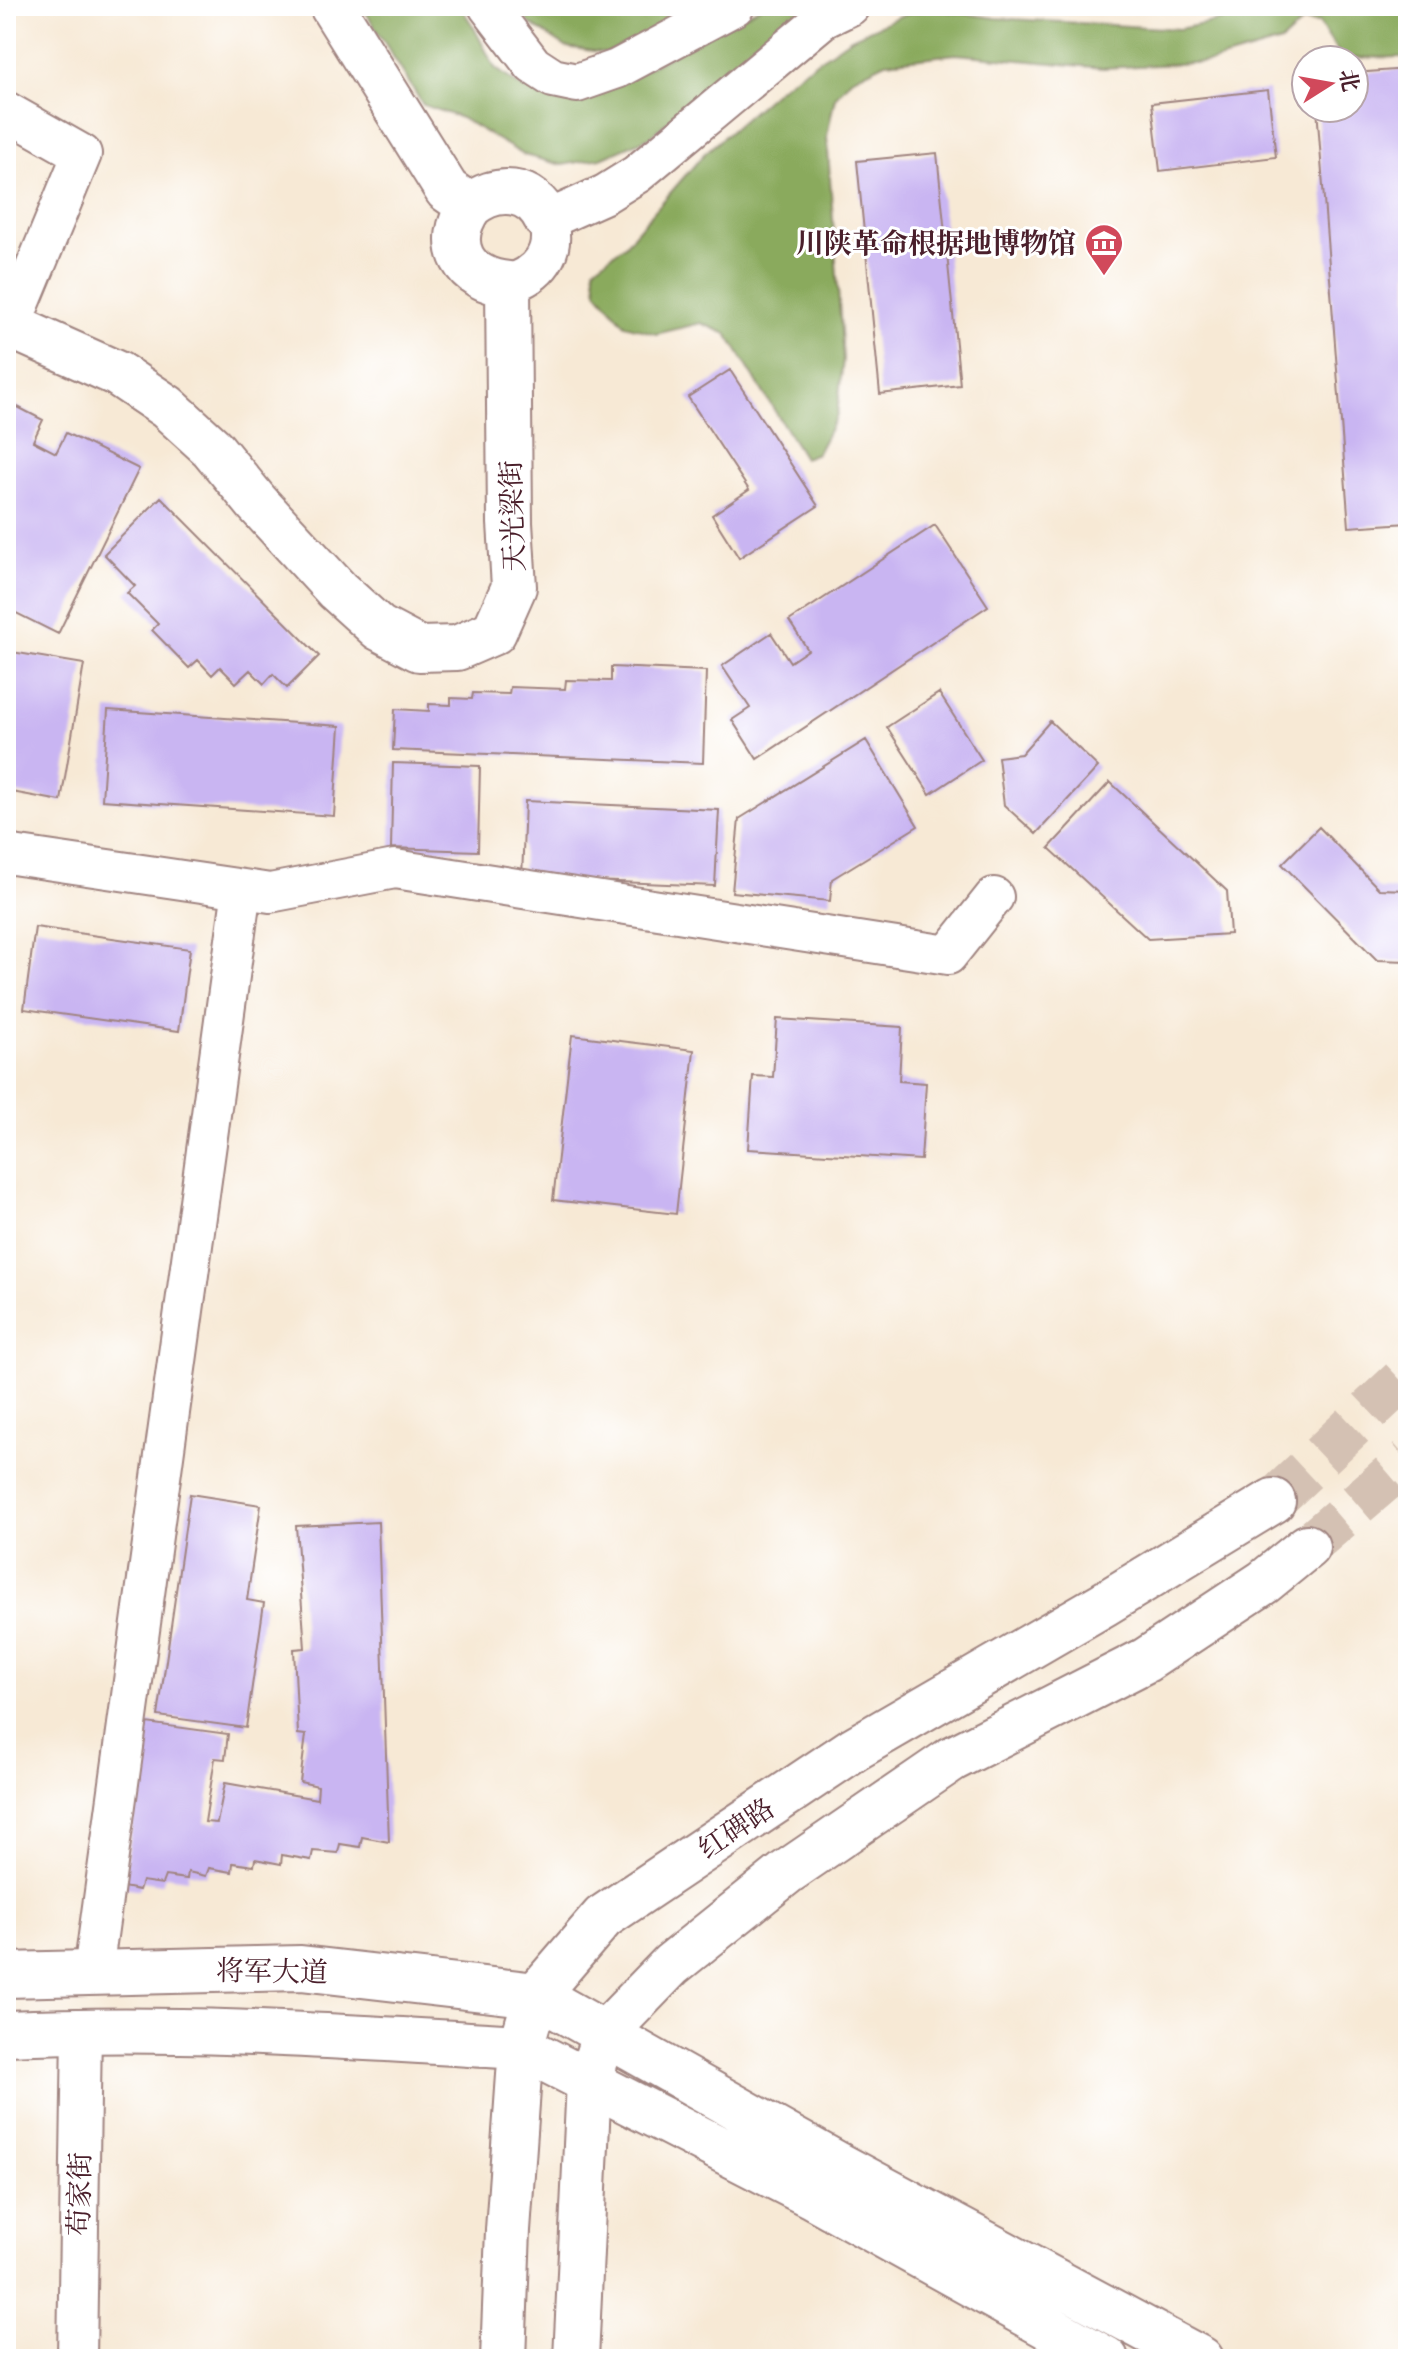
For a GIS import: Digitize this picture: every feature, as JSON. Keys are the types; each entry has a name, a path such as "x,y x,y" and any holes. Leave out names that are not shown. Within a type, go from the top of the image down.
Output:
{"main road":[{"path":"332,6 447,190 470,206"},
{"path":"508,284 492,283 477,276 466,264 459,250 461,218 481,197 509,191 535,203 547,220"},
{"name":"天光梁街","path":"8,325 118,374 167,407 212,448 337,590 379,628 419,649 457,648 494,632 514,587 510,523 508,284"},
{"name":"红碑路","path":"503,2359 508,2230 521,2047 536,1995 603,1917 854,1749 1104,1604 1273,1501"},
{"path":"576,2359 589,2081 605,2033 671,1965 787,1872 952,1759 1146,1660 1264,1582 1307,1547"},
{"name":"将军大道","path":"6,1975 301,1968 536,1995"},
{"path":"536,1995 835,2163 1201,2359"},
{"path":"6,2033 82,2030 309,2034 521,2047 814,2197 1106,2359"}],"street":[{"path":"488,6 533,65 553,78 577,83 617,69 735,6"},
{"path":"508,284 523,280 537,271 546,258 550,242 547,220 605,194 637,174 823,19 850,6"},
{"path":"6,111 82,154 8,325"},
{"path":"6,854 270,893 395,869 948,955 994,897"},
{"path":"93,1972 242,889"},
{"name":"苟家街","path":"77,2359 82,2030"}],"green space":[{"path":"362,6 460,6 495,68 521,87 550,98 587,97 762,6 817,6 700,93 650,137 601,158 562,165 524,155 461,118 423,105"},
{"path":"517,6 705,6 606,53 566,47 529,23"},
{"path":"1245,6 1408,6 1408,57 1370,58 1370,44 1333,44 1319,23 1303,22 1281,42 1211,62 1103,68 956,54 886,62 851,79 835,97 827,136 843,359 837,415 817,453 804,458 727,334 701,323 656,334 625,325 597,291 594,268 625,245 704,154 783,85 851,38 900,16 930,9 996,18 1179,29 1227,19"}],"building":[{"path":"1408,69 1408,523 1349,527 1318,124 1370,124 1370,72"},
{"path":"1268,90 1276,157 1160,171 1152,103"},
{"path":"937,153 960,385 880,394 857,161"},
{"path":"730,370 818,506 739,558 712,515 749,490 688,397"},
{"path":"6,401 43,420 33,441 56,453 66,433 139,469 58,634 6,608"},
{"path":"161,497 319,656 287,688 273,674 264,684 250,670 236,683 220,667 212,675 198,660 189,668 152,630 158,624 127,593 135,586 104,554"},
{"path":"935,525 988,606 757,759 732,720 750,708 722,666 771,633 790,662 808,650 789,621"},
{"path":"6,651 84,664 61,801 6,791"},
{"path":"611,667 706,671 703,763 393,750 395,709 429,711 429,704 451,705 451,698 472,699 473,693 509,694 510,687 565,689 566,680 611,681"},
{"path":"939,693 982,760 930,794 887,727"},
{"path":"108,710 340,726 334,816 102,800"},
{"path":"1050,721 1098,767 1036,834 1004,805 998,757 1021,754"},
{"path":"866,740 918,826 832,879 830,901 732,892 739,819"},
{"path":"393,763 480,766 478,851 391,848"},
{"path":"1110,782 1227,891 1230,934 1148,939 1049,848"},
{"path":"525,801 719,810 715,886 522,878"},
{"path":"1319,827 1379,889 1408,890 1408,961 1377,960 1282,864"},
{"path":"35,927 190,949 179,1031 24,1009"},
{"path":"777,1019 902,1027 899,1081 926,1083 921,1160 748,1149 753,1076 773,1077"},
{"path":"572,1035 694,1050 676,1214 553,1200"},
{"path":"190,1494 261,1505 247,1600 264,1603 246,1728 158,1716"},
{"path":"378,1522 389,1842 362,1837 360,1847 340,1844 338,1853 313,1851 311,1860 282,1855 281,1864 255,1859 254,1866 233,1863 232,1872 209,1868 206,1876 188,1872 187,1879 165,1876 162,1884 142,1881 139,1890 123,1887 147,1723 228,1734 225,1759 215,1758 205,1822 217,1823 225,1783 317,1799 318,1786 300,1782 306,1735 298,1734 294,1649 305,1648 296,1526"}],"tunnel":[{"path":"1273,1501 1408,1374"},
{"path":"1307,1547 1408,1460"}],"place":[{"name":"川陕革命根据地博物馆","path":"1104,277"}]}
